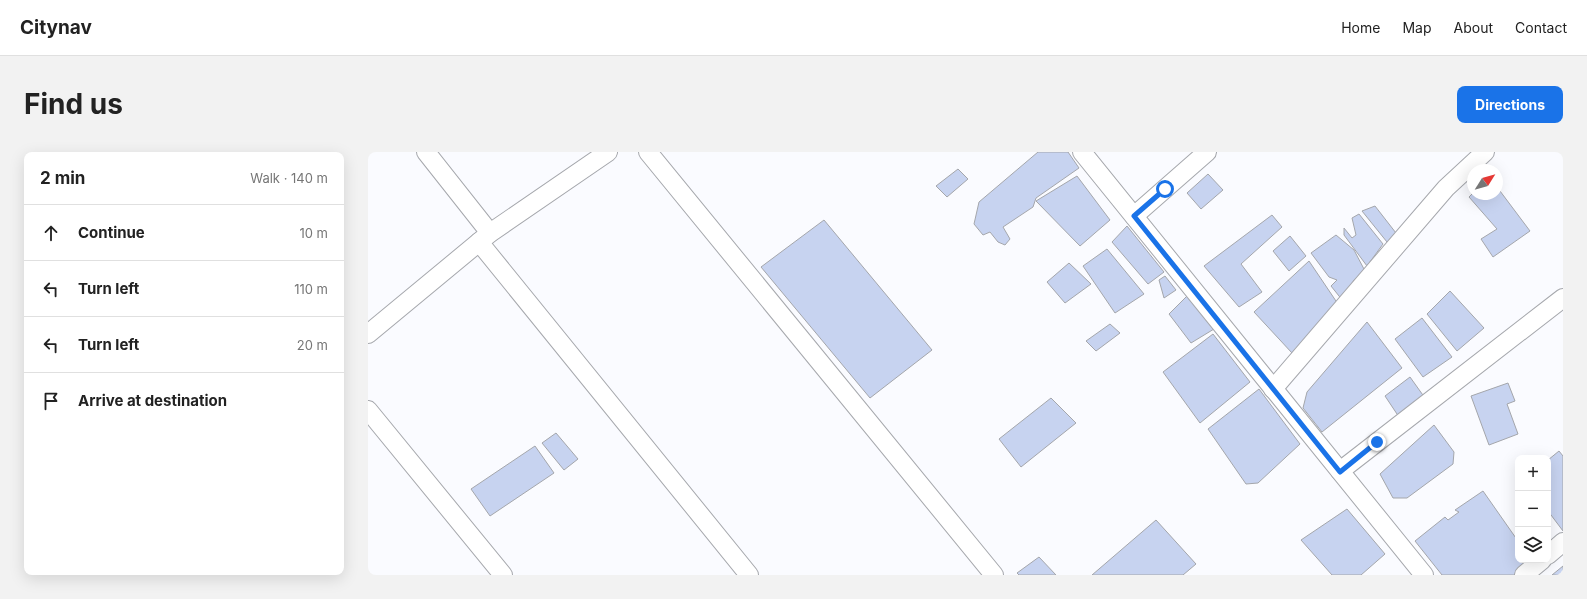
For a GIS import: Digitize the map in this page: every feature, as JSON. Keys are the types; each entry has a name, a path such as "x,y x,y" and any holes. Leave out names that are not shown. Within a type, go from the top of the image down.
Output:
{"street":[{"path":"426,152 484,237 749,575"},
{"path":"368,334 484,237 608,152"},
{"path":"648,152 994,575"},
{"path":"1082,152 1424,575"},
{"path":"1134,216 1207,152"},
{"path":"1273,389 1446,188 1485,152"},
{"path":"1340,472 1563,298"},
{"path":"368,410 503,575"},
{"path":"1551,552 1563,542"},
{"path":"1524,575 1538,563"}],"building":[{"path":"1038,152 1068,152 1079,168 1036,198 1033,207 1003,227 1010,239 1005,245 998,242 990,232 983,235 974,224 979,202"},
{"path":"958,169 968,179 947,197 936,186"},
{"path":"1208,174 1223,190 1201,209 1187,193"},
{"path":"1077,176 1110,220 1080,246 1036,201"},
{"path":"1503,195 1530,231 1493,257 1481,239 1497,229 1472,200 1503,200"},
{"path":"1375,206 1396,233 1387,242 1362,211"},
{"path":"1359,214 1383,244 1367,266 1344,235 1344,228 1352,238 1356,235 1352,218"},
{"path":"1272,215 1282,227 1241,264 1262,292 1239,307 1204,266"},
{"path":"824,220 932,350 870,398 761,267"},
{"path":"1127,226 1164,272 1148,284 1112,242"},
{"path":"1336,235 1354,250 1365,271 1353,281 1356,286 1343,301 1331,286 1337,280 1329,277 1311,253"},
{"path":"1290,236 1306,256 1289,271 1273,251"},
{"path":"1107,249 1144,294 1115,313 1083,266"},
{"path":"1309,261 1338,304 1292,353 1254,312"},
{"path":"1069,263 1091,284 1065,303 1047,282"},
{"path":"1165,276 1176,290 1164,298 1159,280"},
{"path":"1450,291 1484,328 1457,351 1427,314"},
{"path":"1189,294 1214,329 1191,343 1169,314"},
{"path":"1422,318 1452,357 1423,377 1395,339"},
{"path":"1367,322 1402,368 1322,432 1303,408 1307,392"},
{"path":"1110,324 1120,333 1096,351 1086,341"},
{"path":"1213,334 1250,382 1200,423 1163,372"},
{"path":"1410,377 1425,398 1399,417 1385,396"},
{"path":"1508,383 1515,401 1507,404 1518,434 1489,445 1471,396"},
{"path":"1259,389 1300,444 1258,483 1246,484 1208,429"},
{"path":"1051,398 1076,423 1021,467 999,439"},
{"path":"1434,425 1454,452 1453,464 1407,498 1393,498 1380,474"},
{"path":"556,433 578,459 564,470 542,443"},
{"path":"535,446 554,473 490,516 471,489"},
{"path":"1559,451 1563,456 1563,531 1551,515 1551,458"},
{"path":"1483,491 1515,537 1515,563 1529,563 1514,575 1442,575 1415,541 1445,517 1448,520 1459,512 1455,510"},
{"path":"1347,509 1385,554 1361,575 1332,575 1301,540"},
{"path":"1156,520 1196,564 1183,575 1092,575"},
{"path":"1039,557 1056,575 1019,575 1017,573"},
{"path":"1563,566 1563,575 1552,575"}],"route":[{"path":"1165,189 1134,216 1340,472 1377,442"}]}
